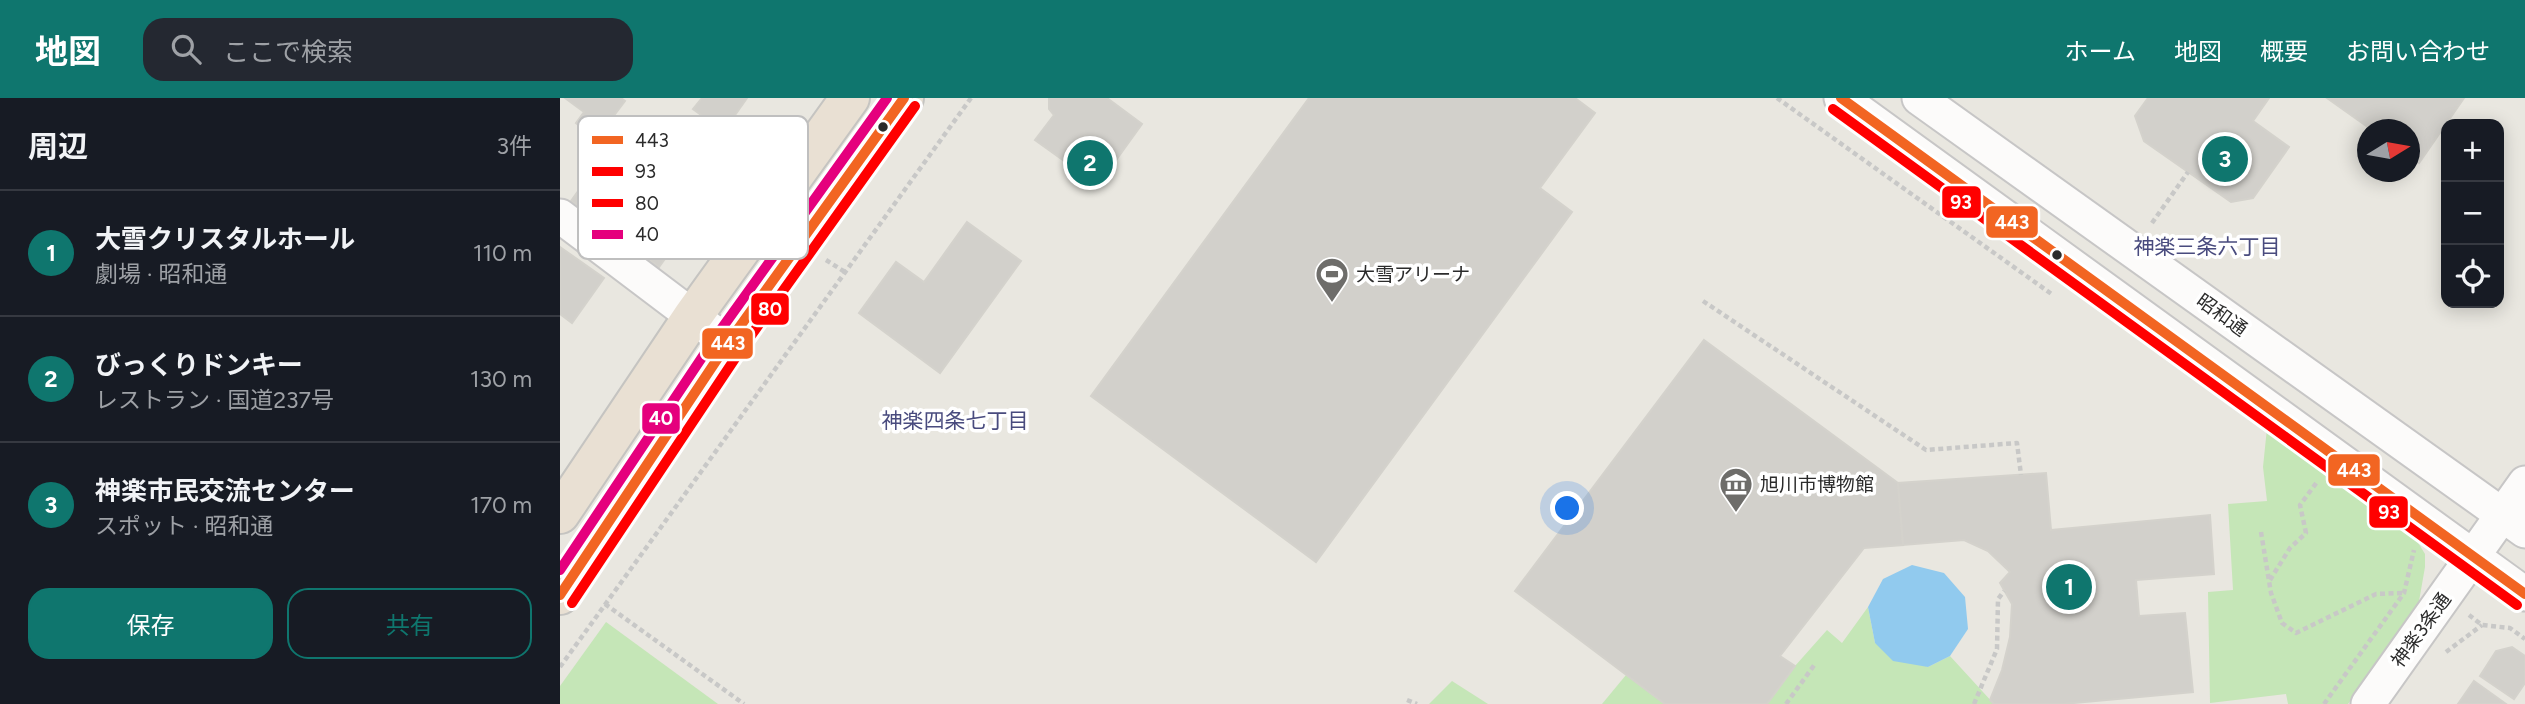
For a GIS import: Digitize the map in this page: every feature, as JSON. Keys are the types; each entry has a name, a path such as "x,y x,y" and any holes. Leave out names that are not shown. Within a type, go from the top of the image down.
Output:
{"highway":[{"path":"808,156 850,98"},
{"path":"808,232 904,98"},
{"path":"560,514 734,259"},
{"path":"560,595 728,343 788,259"}],"street":[{"path":"1841,98 2525,594"},
{"name":"昭和通","path":"1919,98 2518,526"},
{"path":"560,216 578,230"},
{"path":"617,259 728,343"},
{"name":"神楽3条通","path":"2380,700 2474,556 2518,526 2525,483"}],"path":[{"path":"560,667 971,98"},
{"path":"2152,223 2188,172"},
{"path":"1703,300 1926,450 2017,443 2021,475"},
{"path":"2269,580 2290,548 2306,533 2300,505 2317,482"},
{"path":"2261,532 2271,593 2282,623 2296,633 2376,594 2404,593"},
{"path":"2324,704 2404,593 2414,550"},
{"path":"1974,704 1997,649 1998,599 2004,591"},
{"path":"605,604 744,704"},
{"path":"2445,653 2482,625 2510,628 2525,639"},
{"path":"1786,704 1815,664"},
{"path":"1408,700 1417,704"}],"green space":[{"path":"2267,428 2411,531 2425,554 2418,607 2348,704 2288,704 2286,694 2210,703 2208,592 2233,590 2228,504 2267,501 2263,467"},
{"path":"1868,607 1875,643 1928,667 1950,656 1994,704 1767,704 1795,666 1827,630 1842,643"},
{"path":"606,622 718,704 560,704 560,686"},
{"path":"1626,675 1665,704 1602,704"},
{"path":"1452,681 1488,704 1429,704"}],"water":[{"path":"1912,565 1944,573 1965,597 1968,629 1950,656 1928,667 1893,661 1875,643 1868,607 1883,579"}],"building":[{"path":"565,98 621,98 625,101 614,116 581,116 584,112"},
{"path":"702,98 747,98 734,116 703,116 693,109"},
{"path":"1049,98 1107,98 1142,124 1098,185 1035,140 1054,115 1049,109"},
{"name":"大雪アリーナ","path":"1309,98 1575,98 1595,113 1540,188 1572,212 1316,562 1091,396"},
{"path":"2148,98 2269,98 2253,121 2289,147 2253,198 2231,202 2144,141 2135,116"},
{"path":"2327,98 2464,98 2449,119 2441,119 2441,131 2420,162 2420,119 2357,119"},
{"path":"578,191 578,206 571,201"},
{"path":"967,222 1021,261 940,373 859,313 896,262 924,282"},
{"path":"560,247 604,278 572,323 560,314"},
{"path":"648,259 665,259 659,267"},
{"name":"旭川市博物館","path":"1704,340 1898,483 1903,545 1864,548 1780,656 1795,666 1767,704 1665,704 1515,591"},
{"path":"2046,473 2051,530 2210,515 2214,574 2136,580 2139,616 2185,613 2193,692 2063,704 1994,704 1990,700 2002,670 2010,637 2012,604 2000,583 2010,572 1988,551 1964,540 1903,545 1898,483"},
{"path":"2512,647 2525,656 2525,683 2514,699 2480,676 2496,651"},
{"path":"2474,681 2506,704 2458,704"}],"transit line":[{"name":"40","path":"808,208 887,98"},
{"name":"443","path":"808,232 904,98"},
{"name":"443","path":"1841,98 2525,594"},
{"name":"80","path":"808,256 915,106"},
{"name":"93","path":"1833,109 2517,605"},
{"name":"40","path":"560,570 717,335 772,259"},
{"name":"443","path":"560,595 728,343 788,259"},
{"name":"80","path":"572,603 740,351 806,259"}],"place":[{"name":"神楽市民交流センター","path":"2225,159"},
{"name":"びっくりドンキー","path":"1090,163"},
{"name":"大雪アリーナ","path":"1332,304"},
{"name":"旭川市博物館","path":"1736,514"},
{"name":"大雪クリスタルホール","path":"2069,587"}],"district":[{"name":"神楽三条六丁目","path":"2207,246"},
{"name":"神楽四条七丁目","path":"955,420"}]}
